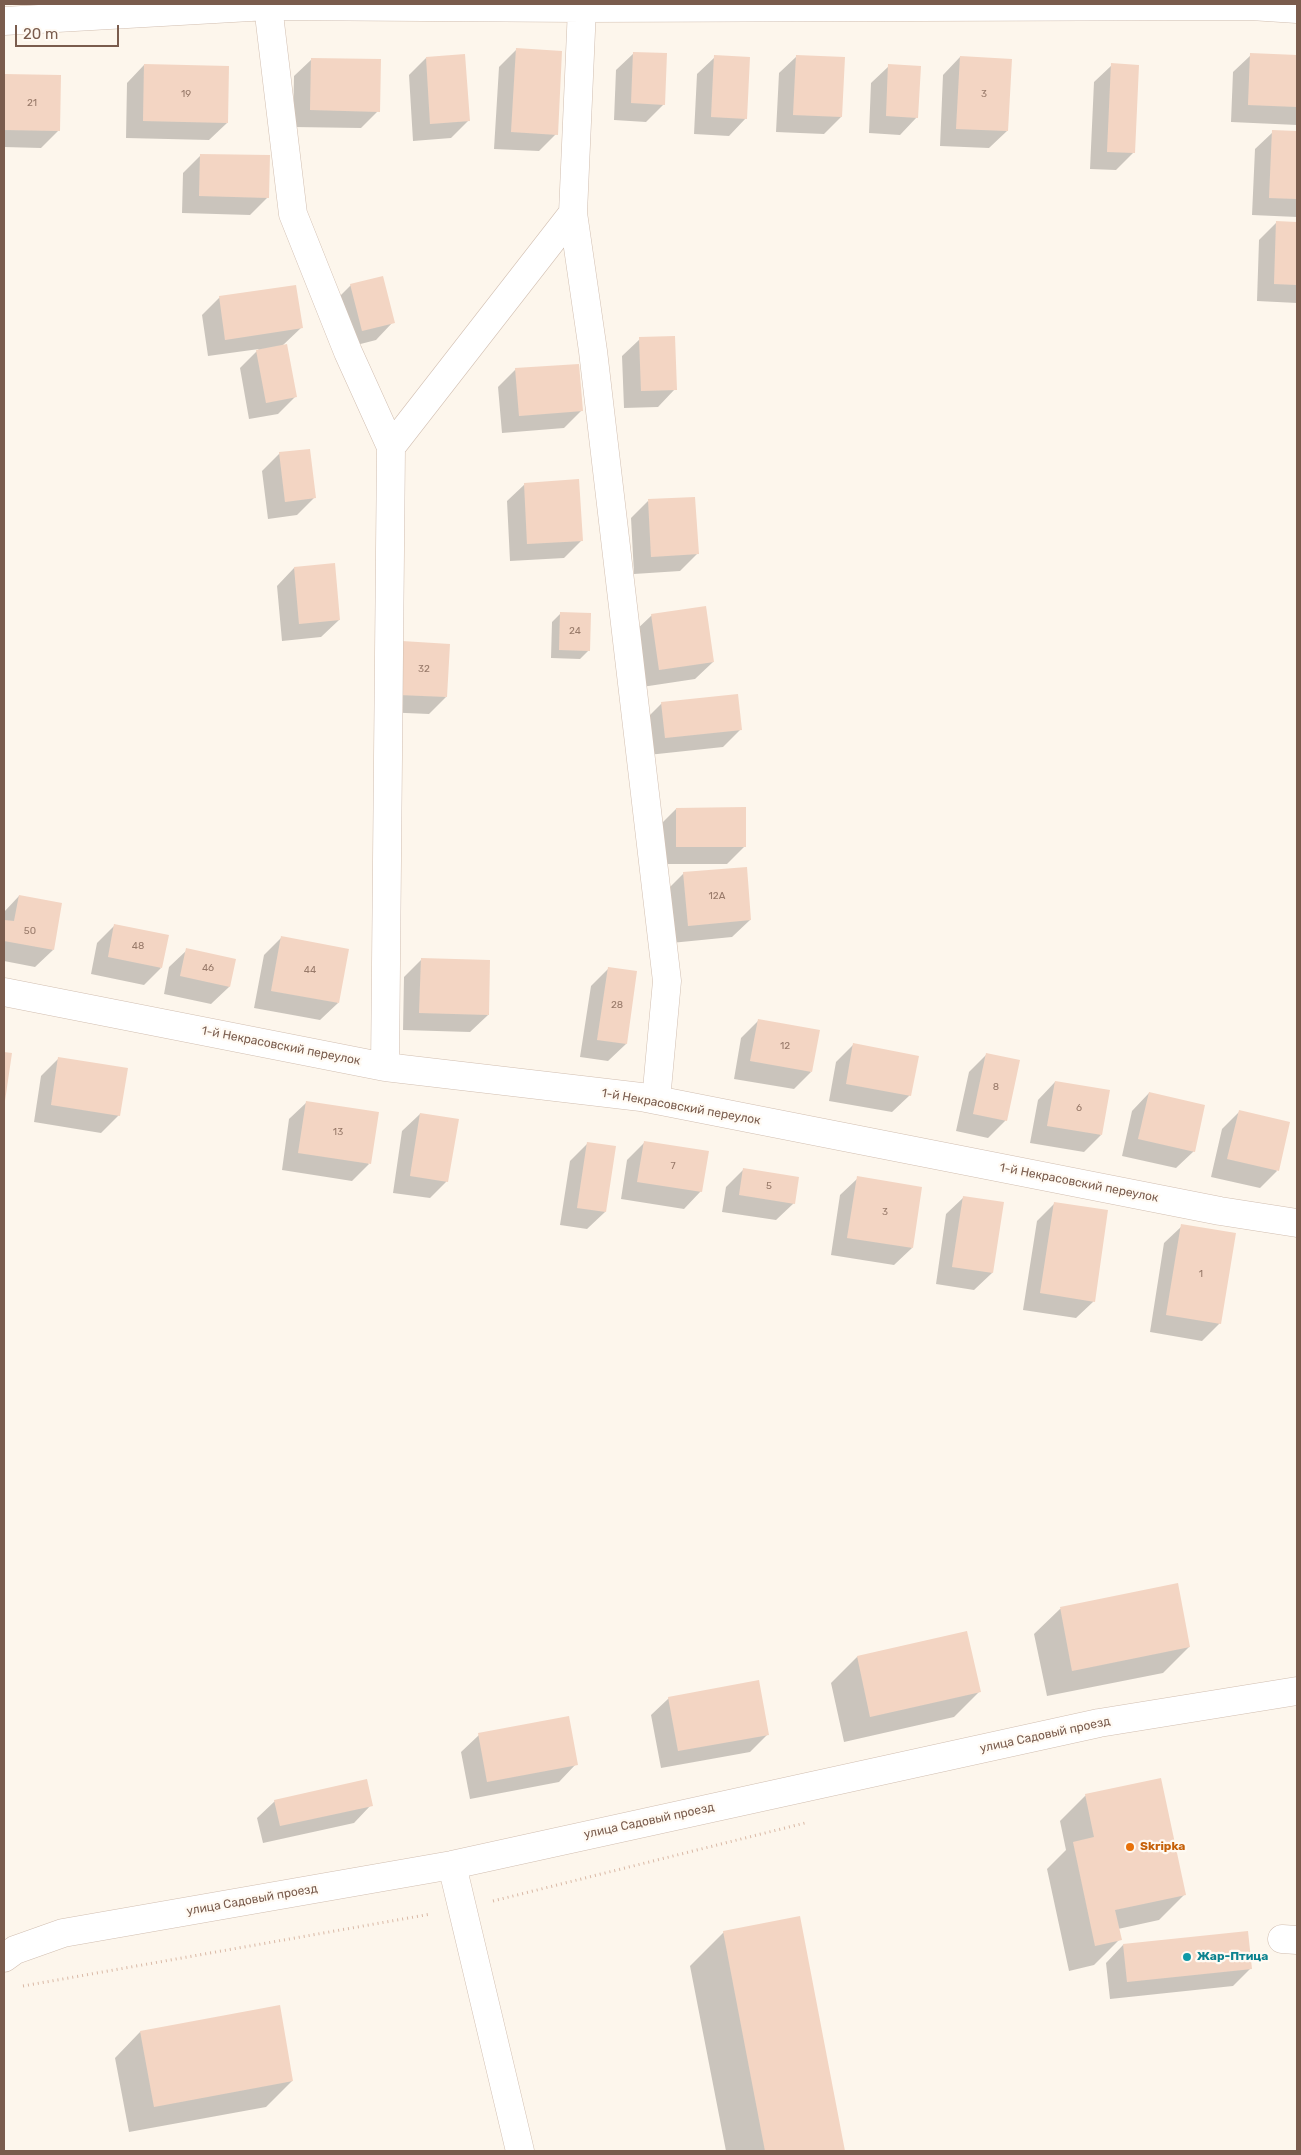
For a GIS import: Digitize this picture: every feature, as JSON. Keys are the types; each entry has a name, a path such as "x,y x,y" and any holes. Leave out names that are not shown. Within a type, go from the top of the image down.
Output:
{"street":[{"path":"268,6 293,214 348,352 392,447 385,1067"},
{"path":"4,21 268,6 582,8 1251,6 1297,9"},
{"path":"582,8 573,213 593,351 667,981 656,1100"},
{"path":"392,447 573,213"},
{"name":"1-й Некрасовский переулок","path":"4,992 385,1067 656,1100 1211,1209 1297,1223"},
{"name":"улица Садовый проезд","path":"4,1958 15,1950 63,1933 452,1865 1099,1723 1297,1691"},
{"path":"452,1865 520,2151"}],"building":[{"path":"516,48 562,51 558,135 511,132"},
{"path":"633,52 667,53 665,105 631,103"},
{"path":"1250,53 1297,55 1297,107 1248,105"},
{"path":"465,54 470,121 430,124 426,57"},
{"path":"714,55 750,57 747,119 711,117"},
{"path":"796,55 845,57 842,117 793,115"},
{"path":"960,56 1012,59 1008,131 956,129"},
{"path":"311,58 381,59 380,112 310,110"},
{"path":"1111,63 1139,65 1135,153 1107,152"},
{"path":"144,64 229,66 228,123 143,121"},
{"path":"888,64 921,66 918,118 886,116"},
{"path":"4,74 61,75 60,131 4,130"},
{"path":"1272,130 1297,131 1297,199 1269,198"},
{"path":"200,154 270,155 269,198 199,196"},
{"path":"1276,221 1297,222 1297,285 1274,284"},
{"path":"383,276 395,323 362,331 350,284"},
{"path":"296,285 303,328 225,340 219,296"},
{"path":"675,336 677,390 641,391 639,337"},
{"path":"287,344 297,397 266,403 256,350"},
{"path":"579,364 583,411 519,416 515,368"},
{"path":"310,449 316,498 285,502 279,452"},
{"path":"579,479 583,541 527,544 524,483"},
{"path":"695,497 699,554 651,557 648,499"},
{"path":"335,563 340,620 299,624 294,567"},
{"path":"706,606 714,662 659,670 651,614"},
{"path":"560,612 591,613 590,651 559,650"},
{"path":"402,641 450,644 447,697 399,695"},
{"path":"738,694 742,730 665,738 661,702"},
{"path":"746,807 746,847 676,847 676,808"},
{"path":"747,867 751,920 688,926 683,872"},
{"path":"19,895 62,903 54,950 4,941 4,920 14,921"},
{"path":"114,924 169,935 162,968 108,957"},
{"path":"281,936 349,949 339,1003 271,991"},
{"path":"186,948 236,959 230,987 180,976"},
{"path":"421,958 490,960 489,1015 419,1013"},
{"path":"608,967 637,971 627,1044 597,1040"},
{"path":"758,1019 820,1030 812,1072 750,1061"},
{"path":"853,1043 919,1056 911,1096 846,1084"},
{"path":"4,1052 12,1053 5,1101 4,1101"},
{"path":"986,1053 1020,1060 1007,1121 973,1114"},
{"path":"58,1057 128,1068 120,1116 51,1105"},
{"path":"1055,1081 1110,1090 1102,1135 1047,1126"},
{"path":"1149,1092 1205,1105 1195,1152 1138,1139"},
{"path":"306,1101 379,1112 371,1164 298,1153"},
{"path":"1239,1110 1290,1122 1279,1171 1227,1159"},
{"path":"420,1113 459,1119 448,1182 410,1176"},
{"path":"644,1141 709,1151 702,1192 637,1182"},
{"path":"587,1142 616,1146 606,1212 577,1208"},
{"path":"743,1168 799,1177 795,1204 739,1195"},
{"path":"857,1176 922,1187 913,1248 847,1238"},
{"path":"963,1196 1004,1202 993,1273 952,1267"},
{"path":"1054,1202 1108,1210 1095,1302 1040,1293"},
{"path":"1181,1224 1236,1233 1221,1324 1166,1315"},
{"path":"1178,1583 1190,1647 1072,1671 1060,1607"},
{"path":"967,1631 981,1692 870,1717 857,1656"},
{"path":"759,1680 769,1735 678,1751 668,1697"},
{"path":"569,1716 578,1765 487,1782 478,1733"},
{"path":"1161,1778 1186,1895 1115,1910 1122,1940 1095,1946 1073,1842 1094,1837 1085,1794"},
{"path":"367,1779 373,1806 280,1826 274,1800"},
{"path":"800,1916 845,2151 765,2151 723,1931"},
{"name":"Жар-Птица","path":"1248,1931 1252,1969 1127,1982 1123,1944"},
{"path":"280,2005 293,2081 154,2107 140,2031"}],"place":[{"name":"Skripka","path":"1130,1847"},
{"name":"Жар-Птица","path":"1187,1957"}]}
